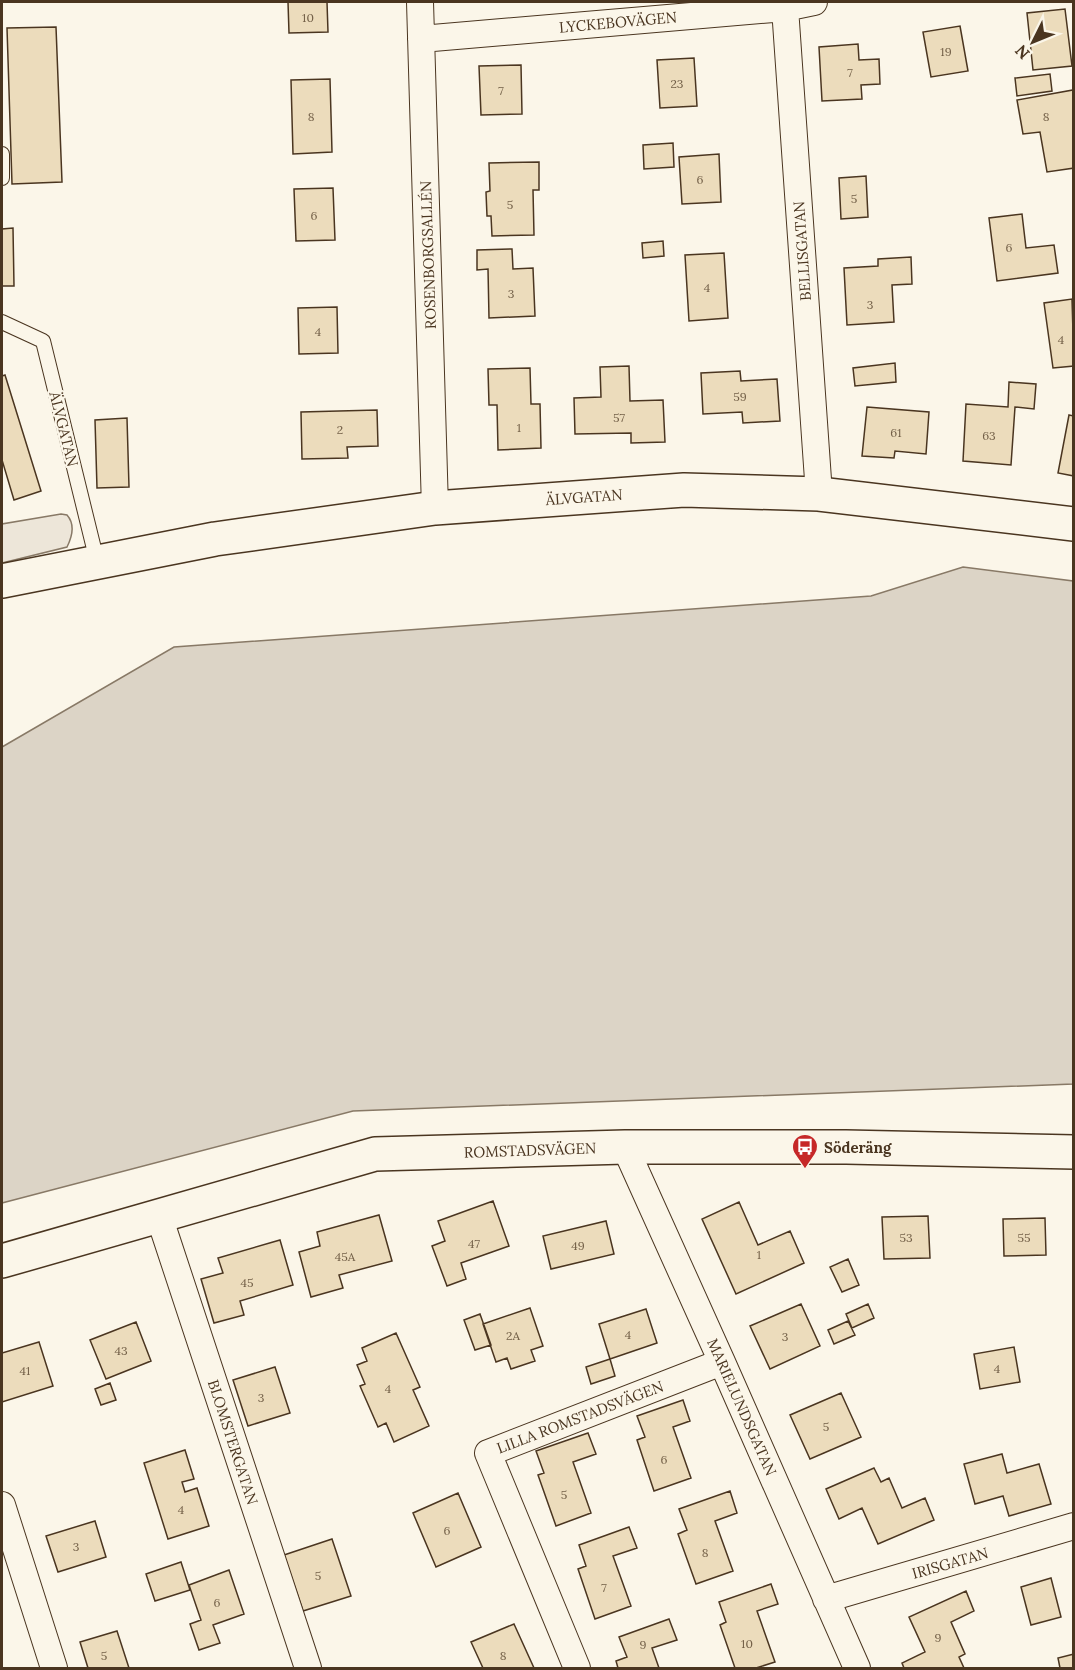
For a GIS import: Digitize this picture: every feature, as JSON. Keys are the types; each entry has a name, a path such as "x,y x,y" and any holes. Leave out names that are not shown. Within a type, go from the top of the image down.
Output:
{"street":[{"name":"ROSENBORGSALLÉN","path":"420,2 435,508"},
{"name":"LYCKEBOVÄGEN","path":"421,39 785,8 814,2"},
{"name":"BELLISGATAN","path":"785,8 819,494"},
{"name":"ÄLVGATAN","path":"2,581 215,539 435,508 684,490 819,494 1074,524"},
{"name":"ROMSTADSVÄGEN","path":"2,1261 375,1154 625,1147 846,1147 1074,1152"},
{"name":"MARIELUNDSGATAN","path":"625,1147 857,1668"},
{"name":"BLOMSTERGATAN","path":"159,1216 308,1668"},
{"name":"LILLA ROMSTADSVÄGEN","path":"577,1668 488,1453 722,1362"},
{"path":"2,1505 54,1668"},
{"name":"IRISGATAN","path":"826,1599 1074,1526"}],"lane":[{"path":"2,154 2,178"},
{"name":"ÄLVGATAN","path":"2,322 43,341 97,561"}],"shaded area":[{"path":"61,514 67,515 72,526 67,547 2,563 2,524"},
{"path":"963,567 1073,581 1073,1084 353,1111 2,1203 2,747 174,647 871,596"}],"building":[{"path":"288,2 327,2 328,32 289,33"},
{"path":"1065,9 1072,66 1033,70 1027,13"},
{"path":"960,26 968,71 931,77 923,32"},
{"path":"56,27 62,182 12,184 7,28"},
{"path":"858,44 859,60 879,59 880,84 861,85 862,99 822,101 819,47"},
{"path":"694,58 697,106 660,108 657,60"},
{"path":"521,65 522,114 481,115 479,66"},
{"path":"1050,74 1052,91 1017,96 1015,78"},
{"path":"330,79 332,152 293,154 291,80"},
{"path":"1073,90 1074,168 1047,172 1040,132 1023,134 1017,100"},
{"path":"673,143 674,167 644,169 643,145"},
{"path":"719,154 721,202 682,204 679,157"},
{"path":"539,162 539,190 533,190 534,235 492,236 491,216 487,216 486,192 490,191 489,163"},
{"path":"866,176 868,217 841,219 839,178"},
{"path":"333,188 335,240 296,241 294,189"},
{"path":"1022,214 1026,248 1054,245 1058,273 997,281 989,218"},
{"path":"13,228 14,286 2,286 2,229"},
{"path":"663,241 664,256 643,258 642,243"},
{"path":"512,249 513,269 533,268 535,316 489,318 488,269 477,270 477,250"},
{"path":"724,253 728,318 689,321 685,255"},
{"path":"911,257 912,284 892,285 894,322 847,325 844,268 878,266 878,259"},
{"path":"1072,299 1074,366 1053,368 1044,303"},
{"path":"337,307 338,353 299,354 298,308"},
{"path":"895,363 896,382 855,386 853,368"},
{"path":"629,366 630,401 663,400 665,442 631,443 631,433 575,434 574,398 601,397 600,367"},
{"path":"530,368 531,404 540,404 541,448 498,450 497,405 489,405 488,369"},
{"path":"740,371 741,381 777,379 780,421 743,423 742,412 703,414 701,373"},
{"path":"5,375 41,491 14,500 2,460 2,376"},
{"path":"1009,382 1036,384 1034,409 1015,407 1011,465 963,461 966,404 1008,407"},
{"path":"867,407 929,412 926,454 895,451 894,458 862,456"},
{"path":"377,410 378,446 347,447 348,458 302,459 301,412"},
{"path":"1069,415 1074,416 1074,476 1058,473"},
{"path":"127,418 129,487 97,488 95,420"},
{"path":"493,1201 509,1246 461,1263 466,1279 447,1286 432,1246 445,1241 438,1221"},
{"path":"739,1202 758,1245 790,1231 804,1263 736,1294 702,1219"},
{"path":"379,1215 392,1261 339,1275 343,1288 311,1297 299,1252 320,1246 317,1232"},
{"path":"928,1216 930,1258 884,1259 882,1217"},
{"path":"1045,1218 1046,1255 1004,1256 1003,1219"},
{"path":"606,1221 614,1254 551,1269 543,1236"},
{"path":"280,1240 293,1285 240,1301 244,1315 214,1323 201,1279 223,1273 218,1258"},
{"path":"848,1259 859,1285 842,1292 830,1267"},
{"path":"801,1304 820,1346 770,1369 750,1326"},
{"path":"868,1304 874,1318 852,1328 846,1314"},
{"path":"530,1308 543,1346 531,1350 535,1361 511,1369 507,1358 496,1362 483,1324"},
{"path":"646,1309 657,1343 610,1359 599,1324"},
{"path":"480,1314 491,1345 475,1350 464,1320"},
{"path":"848,1321 855,1335 834,1344 828,1330"},
{"path":"136,1322 151,1361 106,1379 90,1340"},
{"path":"396,1333 420,1387 413,1390 429,1426 394,1442 386,1423 378,1427 360,1386 365,1384 357,1365 367,1361 362,1348"},
{"path":"39,1342 53,1386 2,1402 2,1353"},
{"path":"1014,1347 1020,1382 980,1389 974,1354"},
{"path":"610,1359 615,1376 591,1384 586,1367"},
{"path":"275,1367 290,1413 248,1426 233,1380"},
{"path":"110,1383 116,1400 101,1405 95,1389"},
{"path":"841,1393 861,1437 810,1459 790,1415"},
{"path":"683,1400 690,1421 673,1427 691,1478 654,1491 637,1440 645,1437 637,1416"},
{"path":"588,1433 596,1454 573,1462 591,1513 556,1526 538,1475 544,1473 536,1451"},
{"path":"185,1450 194,1479 182,1482 185,1492 197,1488 209,1526 168,1539 144,1463"},
{"path":"1002,1454 1007,1473 1039,1464 1051,1504 1009,1516 1003,1496 975,1504 964,1464"},
{"path":"874,1468 881,1482 889,1478 902,1508 925,1498 934,1520 878,1544 862,1508 839,1519 826,1489"},
{"path":"730,1491 737,1513 715,1521 733,1571 696,1584 678,1534 687,1530 679,1509"},
{"path":"458,1493 481,1547 436,1567 413,1513"},
{"path":"95,1521 106,1557 58,1572 46,1536"},
{"path":"629,1527 637,1548 613,1556 631,1606 595,1619 578,1569 586,1566 579,1545"},
{"path":"332,1539 351,1596 303,1611 284,1555"},
{"path":"181,1562 190,1590 155,1601 146,1574"},
{"path":"229,1570 244,1614 213,1625 220,1643 199,1650 190,1624 201,1620 189,1585"},
{"path":"1051,1578 1061,1617 1031,1625 1021,1587"},
{"path":"771,1584 778,1604 757,1611 775,1662 756,1668 735,1668 720,1625 726,1622 719,1602"},
{"path":"966,1591 974,1611 951,1622 965,1654 959,1657 964,1668 904,1668 902,1663 925,1652 909,1617"},
{"path":"669,1619 677,1640 652,1648 659,1668 618,1668 616,1661 627,1657 619,1637"},
{"path":"514,1624 534,1668 483,1668 471,1642"},
{"path":"117,1631 129,1668 88,1668 80,1642"},
{"path":"1074,1654 1074,1668 1060,1668 1058,1658"}],"place":[{"name":"Söderäng","path":"805,1170"}]}
